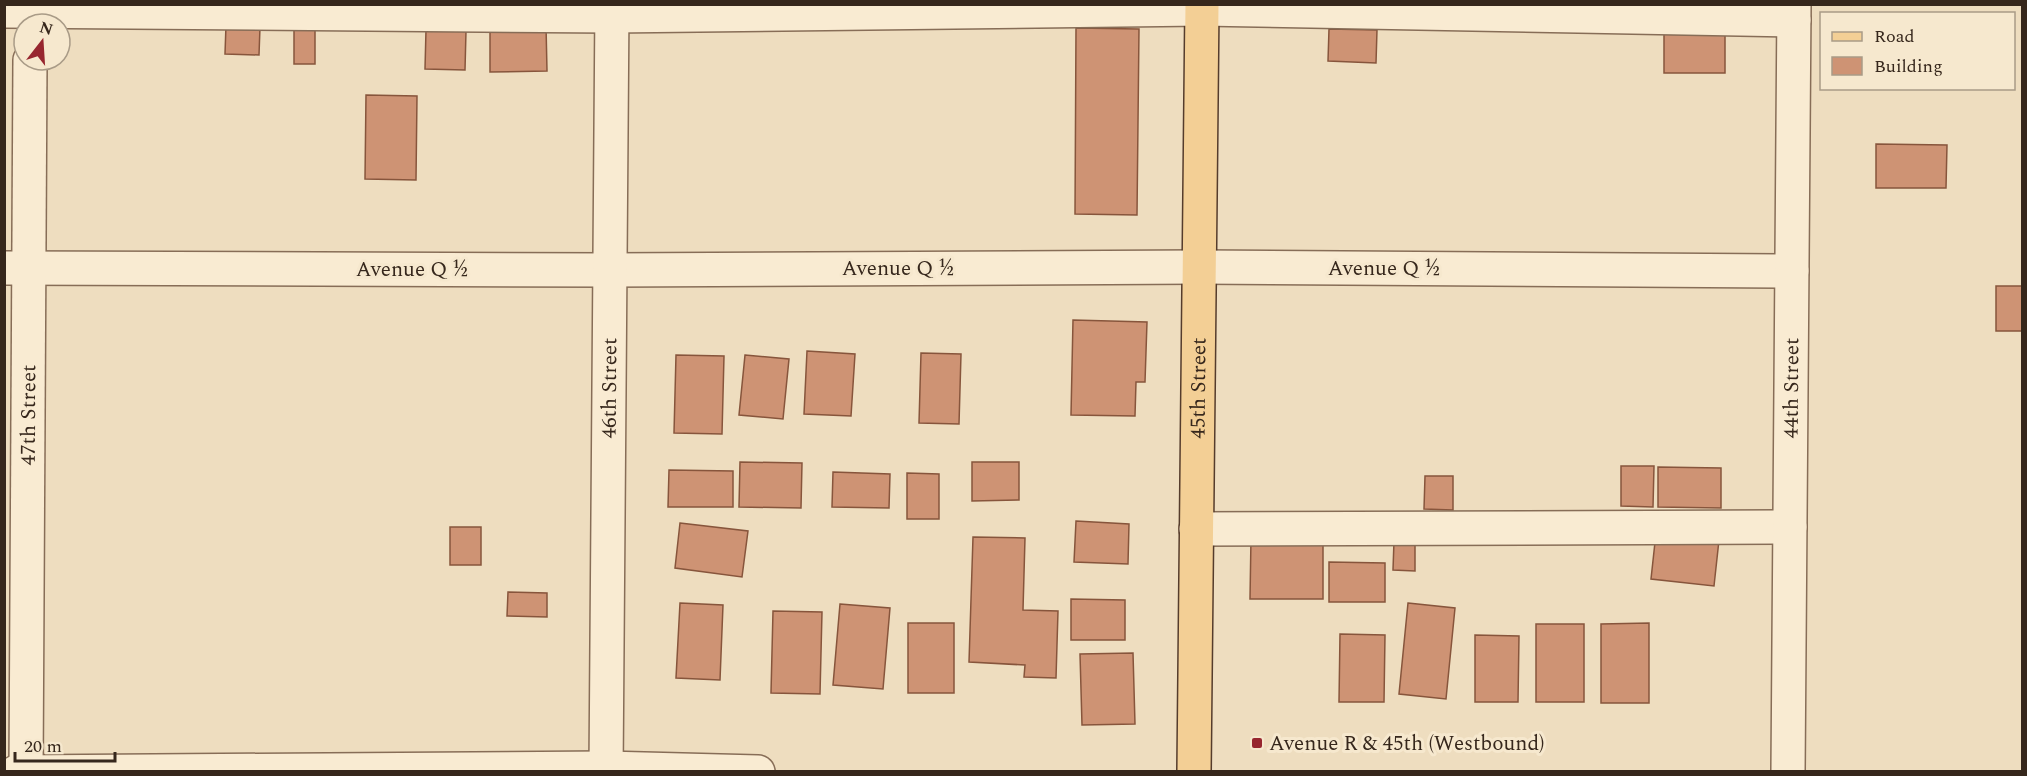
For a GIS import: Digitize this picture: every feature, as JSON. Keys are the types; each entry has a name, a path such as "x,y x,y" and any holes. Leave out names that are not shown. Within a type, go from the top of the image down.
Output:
{"main road":[{"name":"45th Street","path":"1194,771 1202,7"}],"street":[{"path":"24,12 1202,7 1794,12"},
{"name":"46th Street","path":"606,770 612,10"},
{"name":"44th Street","path":"1788,771 1794,12"},
{"name":"47th Street","path":"26,771 16,518 17,268 29,72"},
{"name":"Avenue Q ½","path":"17,268 611,270 1198,267 1792,271"},
{"path":"1196,529 1790,527"},
{"path":"16,771 758,771"}],"building":[{"path":"226,25 260,27 259,55 225,54"},
{"path":"546,25 547,71 490,72 490,26"},
{"path":"294,28 315,29 315,64 294,64"},
{"path":"1076,28 1139,29 1137,215 1075,214"},
{"path":"1329,29 1377,30 1376,63 1328,61"},
{"path":"426,30 466,31 465,70 425,69"},
{"path":"1664,33 1725,33 1725,73 1664,73"},
{"path":"366,95 417,96 416,180 365,179"},
{"path":"1876,144 1947,145 1946,188 1876,188"},
{"path":"1996,286 2022,286 2022,331 1996,331"},
{"path":"1073,320 1147,322 1145,382 1136,382 1135,416 1071,415"},
{"path":"807,351 855,354 851,416 804,414"},
{"path":"921,353 961,354 959,424 919,423"},
{"path":"676,355 724,356 722,434 674,433"},
{"path":"745,355 789,359 783,419 739,415"},
{"path":"740,462 802,463 801,508 739,507"},
{"path":"972,462 1019,462 1019,500 972,501"},
{"path":"1621,466 1654,466 1653,507 1621,506"},
{"path":"1658,467 1721,468 1721,508 1658,507"},
{"path":"669,470 733,471 733,507 668,507"},
{"path":"833,472 890,474 889,508 832,507"},
{"path":"907,473 939,474 939,519 907,519"},
{"path":"1425,476 1453,476 1453,510 1424,509"},
{"path":"1076,521 1129,524 1128,564 1074,562"},
{"path":"680,523 748,531 742,577 675,568"},
{"path":"450,527 481,527 481,565 450,565"},
{"path":"1656,533 1719,540 1714,586 1651,579"},
{"path":"973,537 1025,538 1023,610 1058,611 1056,678 1024,677 1025,665 969,662"},
{"path":"1251,538 1323,539 1323,599 1250,599"},
{"path":"1394,541 1415,541 1415,571 1393,570"},
{"path":"1329,562 1385,563 1385,602 1329,602"},
{"path":"508,592 547,593 547,617 507,616"},
{"path":"1071,599 1125,600 1125,640 1071,640"},
{"path":"680,603 723,605 720,680 676,678"},
{"path":"1408,603 1455,608 1446,699 1399,694"},
{"path":"840,604 890,608 883,689 833,685"},
{"path":"773,611 822,612 820,694 771,693"},
{"path":"908,623 954,623 954,693 908,693"},
{"path":"1649,623 1649,703 1601,703 1601,624"},
{"path":"1536,624 1584,624 1584,702 1536,702"},
{"path":"1340,634 1385,635 1384,702 1339,702"},
{"path":"1475,635 1519,636 1518,702 1475,702"},
{"path":"1133,653 1135,724 1082,725 1080,654"}],"place":[{"name":"Avenue R & 45th (Westbound)","path":"1257,743"}]}
